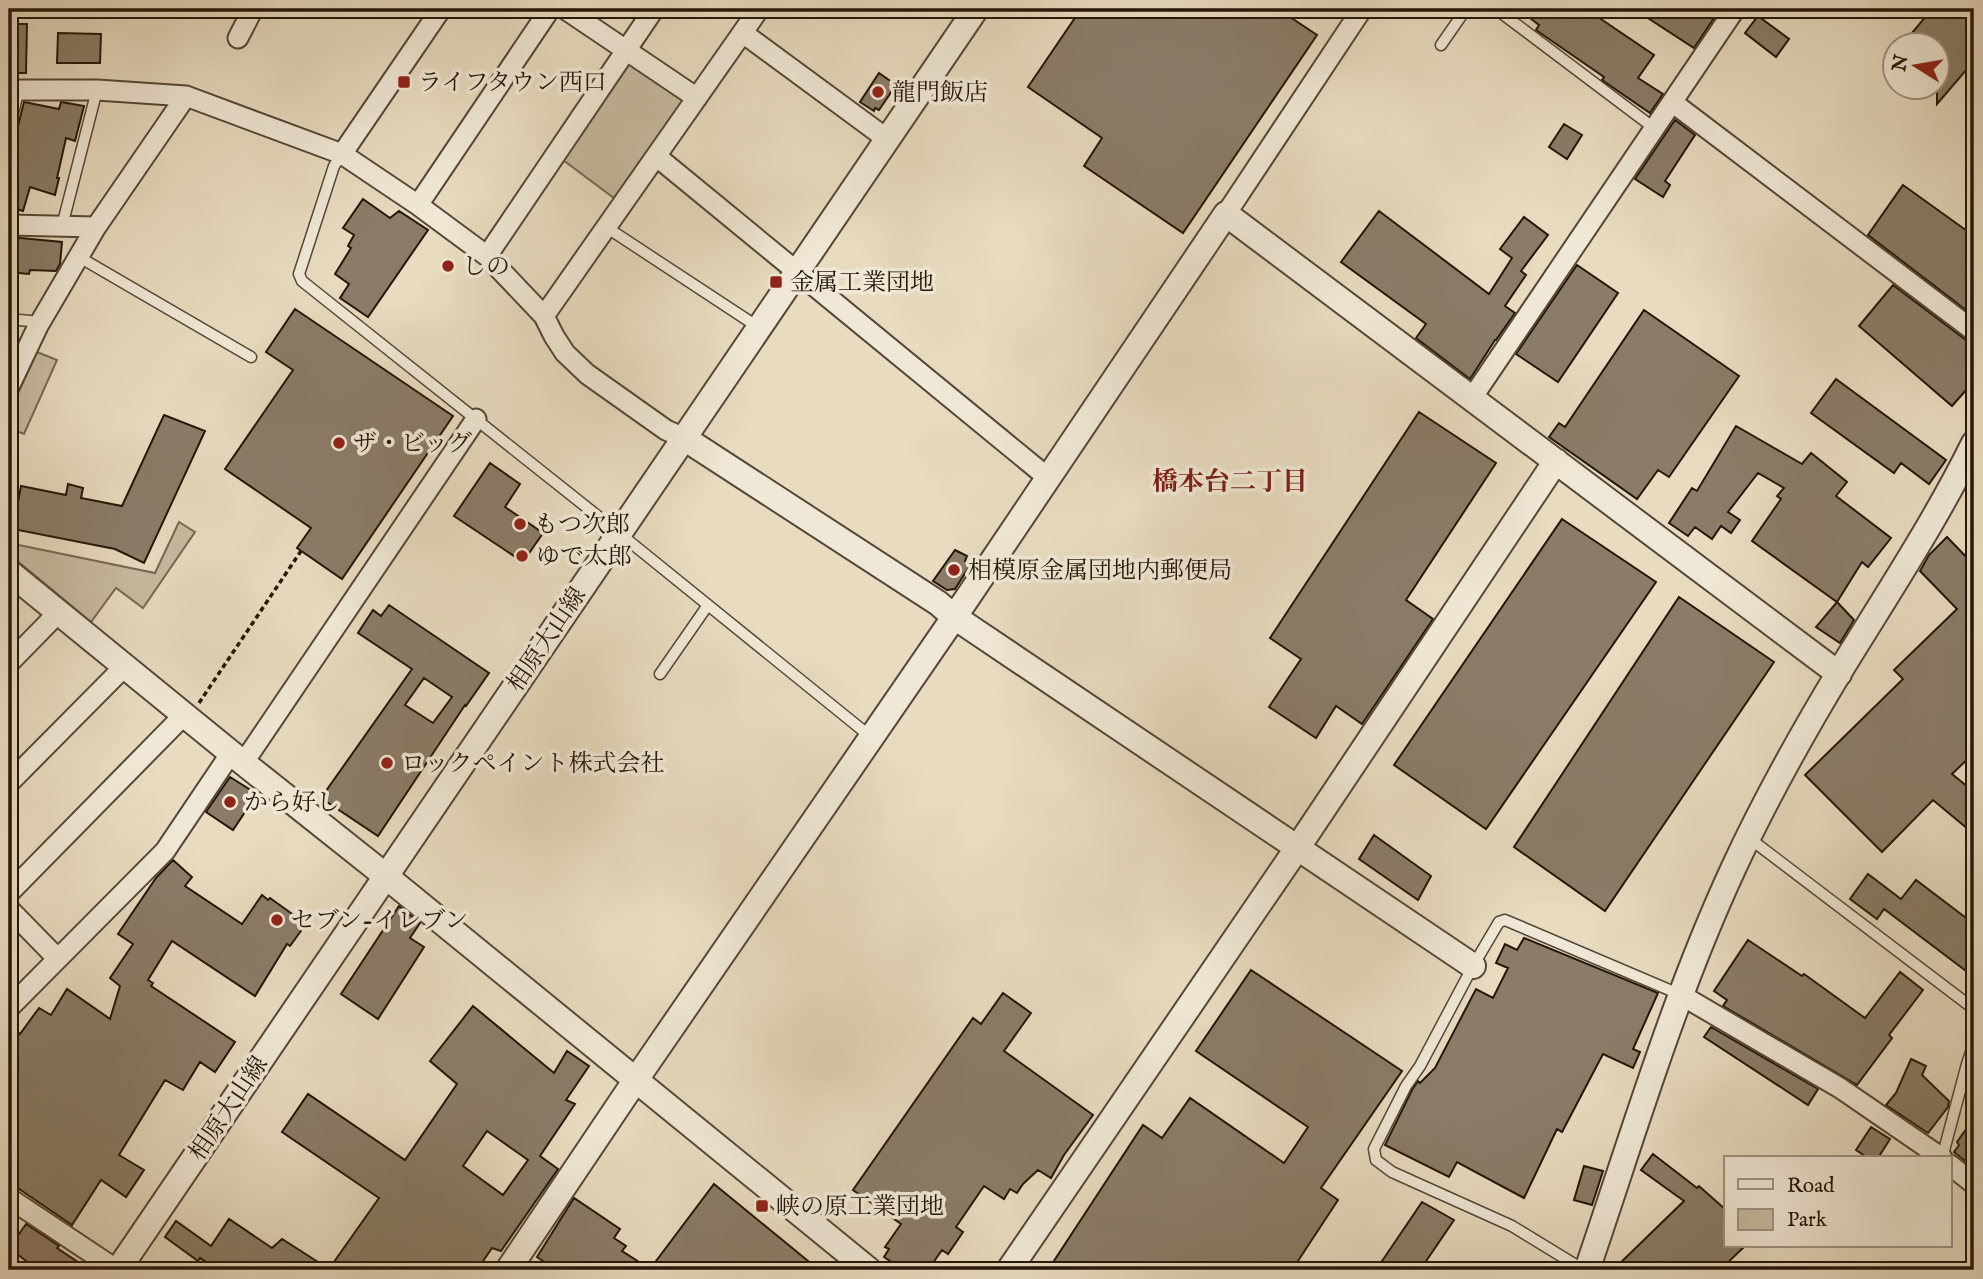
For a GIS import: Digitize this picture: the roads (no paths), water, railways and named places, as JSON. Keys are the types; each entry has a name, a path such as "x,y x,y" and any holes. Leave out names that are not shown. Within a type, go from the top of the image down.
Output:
{"street":[{"path":"238,38 253,9"},
{"path":"418,205 550,9"},
{"path":"565,9 697,98"},
{"path":"487,256 654,9"},
{"path":"544,316 760,9"},
{"name":"相原大山線","path":"118,1270 976,9"},
{"path":"508,1270 1226,215 1362,9"},
{"path":"1472,398 1735,9"},
{"path":"342,154 435,11"},
{"path":"743,33 887,139"},
{"path":"14,90 97,90 186,96 342,154 487,256 544,316 565,353 587,374 666,430 684,438 938,603 1473,966"},
{"path":"9,387 40,322 96,227 186,96"},
{"path":"1672,102 1974,331"},
{"path":"656,156 1047,477"},
{"path":"1226,215 1839,674"},
{"path":"9,225 96,227"},
{"path":"9,1008 165,851 237,758 476,419"},
{"path":"1586,1270 1681,995 1734,868 1780,777 1839,674 1923,538 1974,443"},
{"path":"1009,1270 1298,847 1556,461"},
{"path":"9,572 125,666 189,712 237,758 869,1270"},
{"path":"9,663 58,613"},
{"path":"9,783 125,666"},
{"path":"9,893 189,712"},
{"path":"9,909 57,958"},
{"path":"1681,995 1840,1088 1939,1156"},
{"path":"1952,1167 1974,1184"},
{"path":"9,1198 118,1270"}],"lane":[{"path":"1441,45 1466,9"},
{"path":"1496,9 1654,128"},
{"path":"9,128 14,90"},
{"path":"62,226 97,90"},
{"path":"342,154 334,166 299,274 302,281 871,737"},
{"path":"606,227 758,328"},
{"path":"79,257 251,356"},
{"path":"9,320 40,322"},
{"path":"660,674 708,605"},
{"path":"1749,838 1974,1009"},
{"path":"1586,1270 1512,1226 1392,1172 1376,1160 1374,1149 1406,1086 1420,1066 1499,922 1505,920 1681,995"},
{"path":"1943,1156 1974,1043"},
{"path":"1962,1083 1974,1095"}],"place":[{"name":"ライフタウン西口","path":"404,82"},
{"name":"龍門飯店","path":"878,92"},
{"name":"しの","path":"448,266"},
{"name":"金属工業団地","path":"776,282"},
{"name":"ザ・ビッグ","path":"339,443"},
{"name":"もつ次郎","path":"520,524"},
{"name":"ゆで太郎","path":"522,556"},
{"name":"相模原金属団地内郵便局","path":"954,570"},
{"name":"ロックペイント株式会社","path":"387,763"},
{"name":"から好し","path":"230,802"},
{"name":"セブン-イレブン","path":"277,920"},
{"name":"峡の原工業団地","path":"762,1206"}],"district":[{"name":"橋本台二丁目","path":"1230,481"}]}
